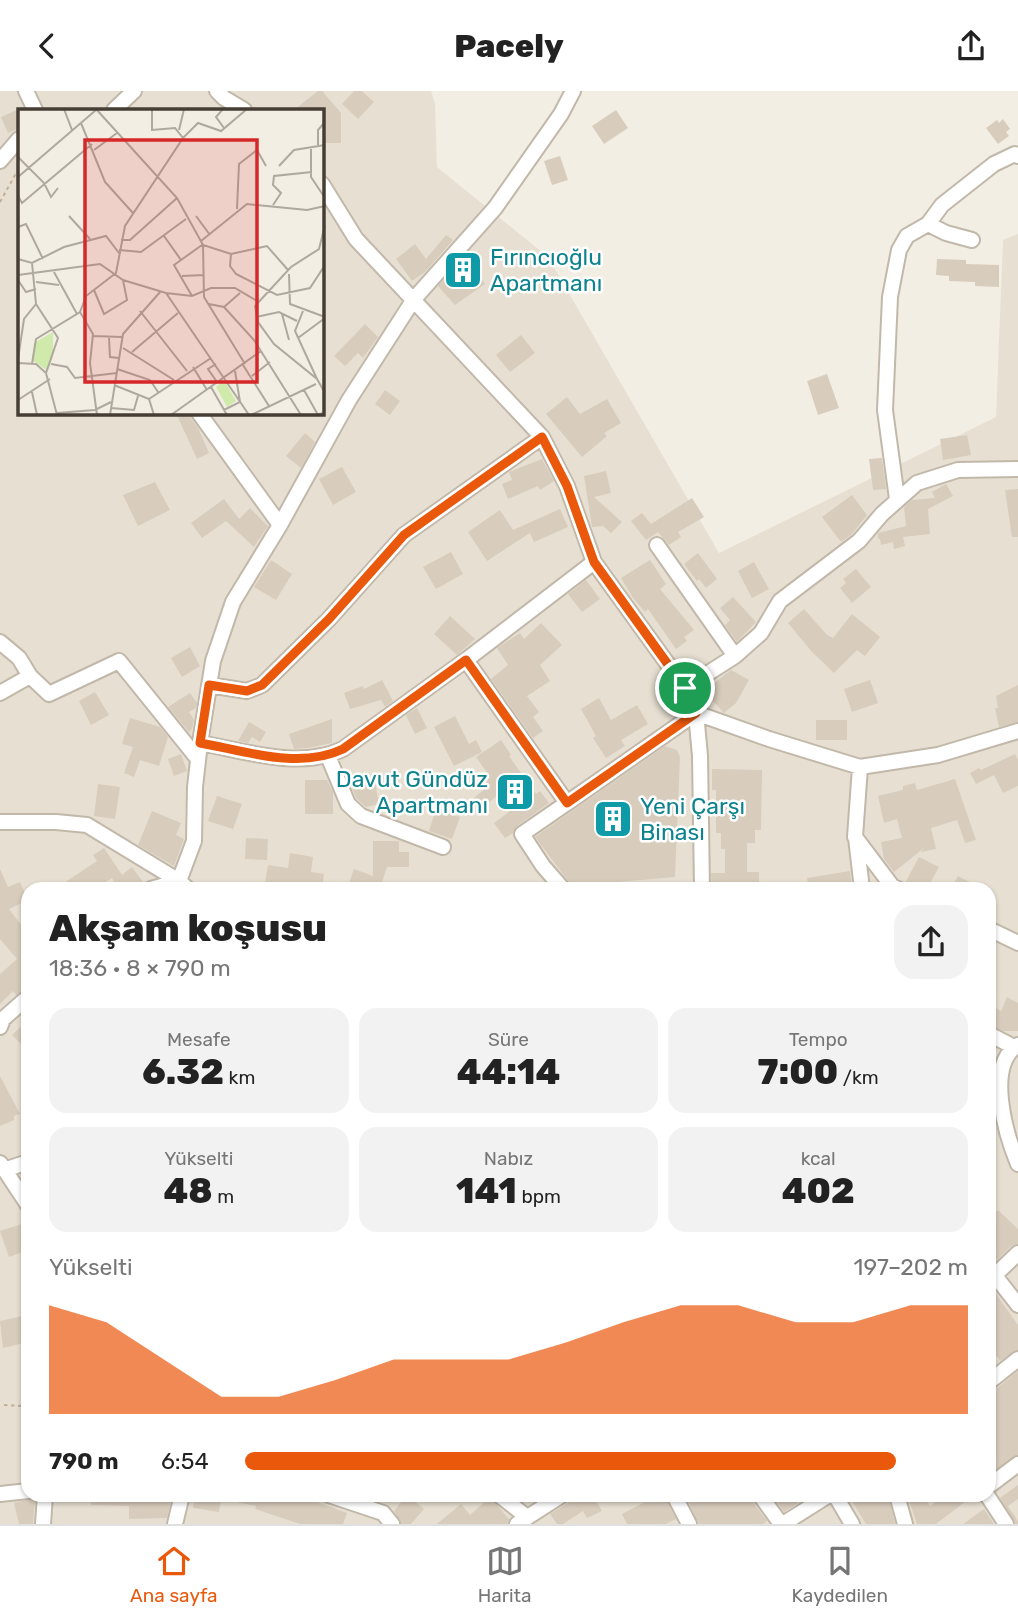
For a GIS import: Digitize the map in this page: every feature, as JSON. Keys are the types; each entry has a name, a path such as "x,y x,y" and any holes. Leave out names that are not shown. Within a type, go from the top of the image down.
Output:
{"street":[{"path":"26,91 35,109"},
{"path":"115,109 134,91"},
{"path":"217,91 242,109"},
{"path":"185,882 194,841 198,759 213,661 233,602 280,525 349,400 414,299 495,208 561,114 573,91"},
{"path":"0,161 18,140"},
{"path":"897,499 885,410 890,297 899,250 907,236 928,225 942,205 1006,156 1018,156"},
{"path":"324,187 356,239 542,437 567,486 594,562 685,688 696,713 700,756 702,882"},
{"path":"928,225 972,240"},
{"path":"200,415 280,525"},
{"path":"209,685 247,691 262,685 329,619 404,535 542,437"},
{"path":"685,688 735,656 761,632 780,601 859,541 897,499 917,483 957,470 1018,469"},
{"path":"657,545 735,656"},
{"path":"200,743 296,760 328,756 343,749 466,660 594,562"},
{"path":"0,642 19,658 30,676 49,694 119,661 198,759"},
{"path":"466,660 567,803"},
{"path":"0,693 30,676"},
{"path":"557,882 543,866 523,834 696,713"},
{"path":"696,713 860,768 938,755 994,741 1018,731"},
{"path":"328,756 353,811 443,847"},
{"path":"860,768 855,837 861,882"},
{"path":"0,822 87,825 179,882"},
{"path":"855,837 890,882"},
{"path":"996,932 1018,943"},
{"path":"0,1027 3,1019 21,1003"},
{"path":"996,1037 1016,1046 1004,1058 1001,1074 1003,1112 1014,1142 1018,1164"},
{"path":"21,1163 2,1167 21,1195"},
{"path":"996,1268 1018,1254"},
{"path":"996,1276 1018,1305"},
{"path":"996,1376 1018,1359"},
{"path":"996,1481 1018,1464"},
{"path":"0,1494 21,1492"},
{"path":"43,1524 45,1502"},
{"path":"175,1524 180,1502"},
{"path":"350,1502 383,1513 392,1524"},
{"path":"505,1502 522,1520 551,1502"},
{"path":"678,1502 689,1524"},
{"path":"765,1502 782,1524 818,1502"},
{"path":"839,1502 852,1524"},
{"path":"899,1502 905,1524"},
{"path":"992,1502 1006,1524"}],"path":[{"path":"0,202 18,170"},
{"path":"4,1405 21,1407"}],"shaded area":[{"path":"0,91 431,91 435,103 437,167 548,257 719,553 996,417 1003,240 1018,234 1018,1524 0,1524"}],"building":[{"path":"318,91 322,91 341,113 341,143 324,143 324,109 295,109"},
{"path":"354,91 362,91 374,102 358,119 342,104"},
{"path":"18,109 18,128 8,133 1,117"},
{"path":"616,110 628,128 604,144 592,126"},
{"path":"1003,119 1010,129 1006,132 1009,136 998,144 986,128"},
{"path":"560,156 568,180 552,185 544,161"},
{"path":"446,235 453,240 425,272 412,281 396,259 415,244 426,259"},
{"name":"Fırıncıoğlu Apartmanı","path":"468,259 485,284 455,305 438,286 454,268"},
{"path":"937,259 966,260 966,264 999,265 999,287 975,286 975,282 949,281 949,276 936,275"},
{"path":"365,324 378,337 363,358 358,353 345,366 334,356"},
{"path":"521,335 535,353 510,372 496,355"},
{"path":"827,374 839,408 818,415 807,381"},
{"path":"385,390 400,401 390,415 375,404"},
{"path":"567,397 580,414 607,399 621,423 604,433 607,436 582,457 546,414"},
{"path":"177,415 188,415 198,428 209,453 197,459"},
{"path":"305,433 315,442 301,468 286,456"},
{"path":"967,435 971,455 943,460 940,439"},
{"path":"882,458 886,489 873,490 869,459"},
{"path":"542,459 554,481 540,490 538,486 508,499 502,484 512,480 509,472"},
{"path":"342,467 356,492 333,505 319,479"},
{"path":"606,471 611,493 594,497 622,522 611,533 603,526 592,527 584,476"},
{"path":"155,482 170,510 138,526 123,495"},
{"path":"946,484 953,496 928,509 930,534 903,537 905,546 894,549 893,542 881,545 878,533 906,526 904,507 912,500 935,498 932,492"},
{"path":"1018,489 1018,537 1012,537 1005,490"},
{"path":"852,495 867,515 852,534 841,542 822,517"},
{"path":"692,498 704,517 678,532 681,537 669,545 658,532 646,540 631,521 642,513 651,524"},
{"path":"224,499 239,519 250,508 268,526 254,547 226,521 202,538 191,523"},
{"path":"560,509 568,527 534,542 530,533 487,561 468,532 500,510 513,530"},
{"path":"451,552 463,574 436,589 423,567"},
{"path":"698,553 717,579 706,588 684,564"},
{"path":"271,560 292,574 276,600 254,587"},
{"path":"650,560 666,584 660,589 694,630 684,637 687,641 676,649 648,609 645,612 633,598 621,578"},
{"path":"754,562 769,589 752,598 738,571"},
{"path":"856,569 871,587 852,603 840,588 846,583 843,579"},
{"path":"586,580 600,599 582,612 568,594"},
{"path":"733,597 756,622 737,642 725,625 730,620 720,608"},
{"path":"804,609 827,635 833,638 852,614 880,637 865,656 857,650 834,673 788,623"},
{"path":"450,616 475,639 457,655 434,634"},
{"path":"541,623 562,645 540,665 550,681 527,696 539,712 533,717 543,731 533,738 491,679 508,665 497,648 520,633 524,639"},
{"path":"190,647 200,666 182,677 171,658"},
{"path":"731,670 749,680 736,703 724,713 704,691"},
{"path":"382,680 393,701 385,707 381,700 350,709 344,693 363,686 364,689"},
{"path":"870,680 878,703 852,712 844,689"},
{"path":"1018,685 1018,722 999,727 995,708 998,708 996,696"},
{"path":"95,692 109,715 91,725 79,701"},
{"path":"190,693 197,703 196,708 189,712 194,720 189,732 168,707"},
{"path":"599,698 611,720 637,705 648,724 621,740 625,746 606,758 593,738 596,736 581,709"},
{"path":"417,708 427,728 415,734 406,715"},
{"path":"455,716 469,744 476,740 482,752 454,766 434,727"},
{"path":"130,718 160,727 168,737 159,766 140,760 134,777 124,773 133,747 122,744"},
{"path":"332,719 332,743 294,749 289,734"},
{"path":"816,720 847,720 847,740 816,740"},
{"path":"249,722 266,732 260,742 252,737 248,743 238,741"},
{"path":"501,740 536,794 540,791 549,803 505,838 494,823 509,812 498,795 482,808 474,798 488,786 483,778 488,774 476,757"},
{"name":"Yeni Çarşı Binası","path":"665,746 677,750 680,757 675,877 618,882 569,882 535,837"},
{"path":"181,754 187,771 174,776 168,759"},
{"path":"1015,754 1018,760 1018,786 1003,793 994,775 976,784 970,773"},
{"path":"712,769 762,770 761,830 755,830 755,843 747,843 747,872 759,872 759,882 712,882 711,873 725,873 725,849 721,849 721,833 716,833 716,790 712,790"},
{"path":"955,779 976,840 965,843 957,820 931,828 936,849 921,852 924,848 894,872 884,859 881,842 902,838 897,819 884,823 878,796 903,790 903,786 915,783 917,790"},
{"path":"305,780 327,780 333,792 333,814 305,814"},
{"path":"375,783 379,804 366,807 356,798 352,787"},
{"path":"98,784 120,787 115,819 94,816"},
{"path":"217,796 242,804 233,829 208,821"},
{"path":"436,809 460,817 452,839 429,831"},
{"path":"152,811 181,823 176,835 184,839 174,866 138,845"},
{"path":"246,838 268,839 267,860 245,859"},
{"path":"373,841 399,841 399,852 409,852 409,867 387,867 382,882 349,882 354,869 373,876"},
{"path":"104,848 122,875 132,867 143,882 114,882 112,878 106,882 66,882 97,861 93,855"},
{"path":"290,853 313,857 311,872 324,874 323,882 265,882 268,865 288,868"},
{"path":"919,857 939,867 931,882 906,882"},
{"path":"0,869 8,887 20,882 21,884 21,903 9,909 21,925 21,992 16,995 13,991 0,1004 0,974 17,959 0,939"},
{"path":"850,871 851,882 808,882 807,878"},
{"path":"958,876 970,882 954,882"},
{"path":"1007,997 1018,1003 1018,1031 1003,1031 996,1028 996,1008 1001,1011"},
{"path":"21,1027 21,1044 12,1035"},
{"path":"0,1076 20,1114 0,1126"},
{"path":"998,1210 1018,1229 1018,1244 1011,1246 996,1261"},
{"path":"21,1224 21,1253 9,1257 0,1231"},
{"path":"996,1294 1018,1325 1018,1350 1000,1361 997,1356"},
{"path":"21,1316 21,1344 3,1348 0,1321"},
{"path":"1018,1371 1018,1455 996,1469 996,1389"},
{"path":"1018,1485 1018,1499 1008,1506 1018,1521 1016,1524 1000,1498"},
{"path":"35,1502 33,1524 19,1524 14,1503"},
{"path":"91,1502 170,1502 167,1518 129,1519 129,1506 91,1505"},
{"path":"194,1502 221,1502 219,1512 193,1508"},
{"path":"236,1502 317,1502 347,1513 343,1524 300,1524 255,1509 256,1506"},
{"path":"401,1502 416,1502 424,1509 411,1524 401,1524 394,1511"},
{"path":"484,1502 494,1502 509,1519 507,1524 437,1524 461,1504 470,1515"},
{"path":"597,1502 602,1511 587,1518 583,1511 563,1524 557,1524 550,1514 568,1503"},
{"path":"668,1502 676,1519 666,1524 627,1524 622,1514 643,1503"},
{"path":"688,1502 753,1502 767,1521 763,1524 699,1524"},
{"path":"777,1502 798,1503 784,1512"},
{"path":"852,1502 890,1502 895,1524 866,1524"},
{"path":"909,1502 927,1502 930,1506 936,1502 965,1502 936,1524 917,1524"},
{"path":"984,1509 994,1524 963,1524"}],"place":[{"name":"Fırıncıoğlu Apartmanı","path":"463,270"},
{"name":"Davut Gündüz Apartmanı","path":"515,792"},
{"name":"Yeni Çarşı Binası","path":"613,819"}],"route":[{"path":"542,437 567,486 594,562 685,688 696,713 567,803 466,660 343,749 328,756 296,760 200,743 209,685 247,691 262,685 329,619 404,535 542,437"}]}
